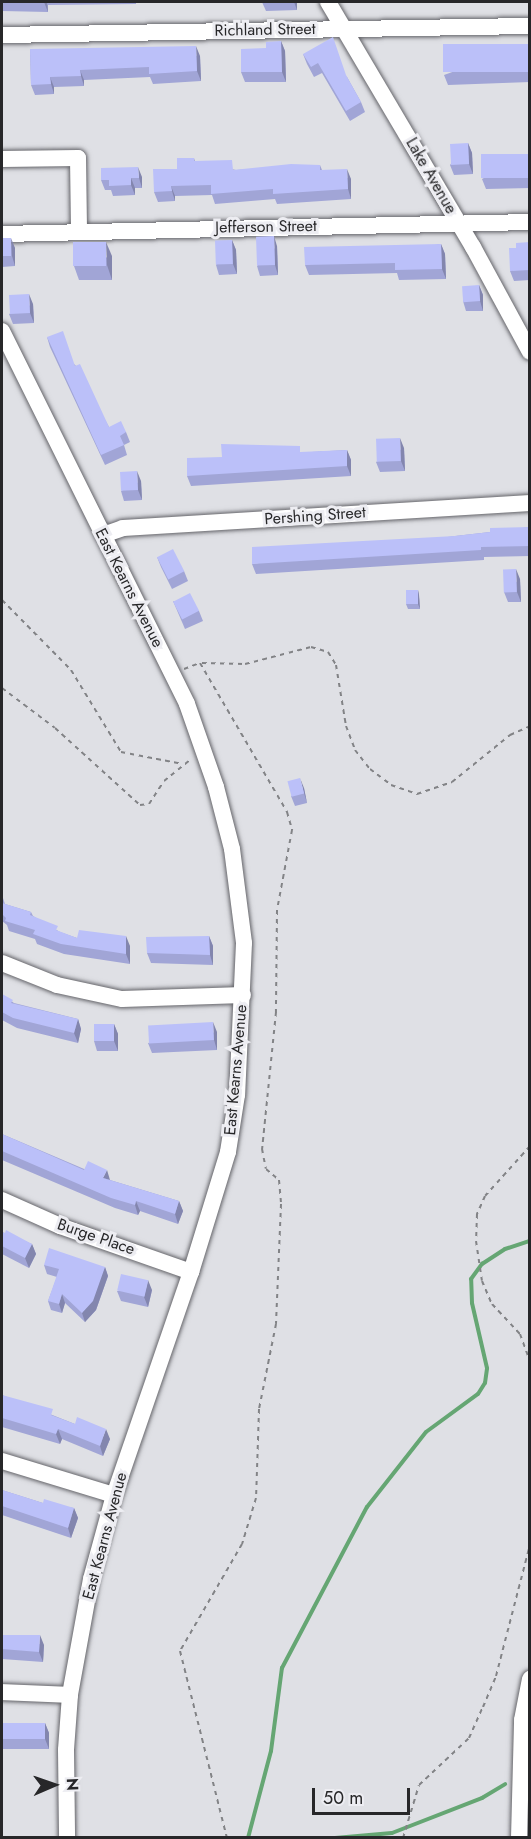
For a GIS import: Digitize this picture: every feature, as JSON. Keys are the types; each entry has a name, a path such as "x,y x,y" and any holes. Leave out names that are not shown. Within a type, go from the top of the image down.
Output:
{"street":[{"name":"Lake Avenue","path":"328,2 530,352"},
{"name":"Richland Street","path":"2,35 530,26"},
{"path":"2,159 78,158 79,232"},
{"name":"Jefferson Street","path":"2,234 530,222"},
{"name":"East Kearns Avenue","path":"2,331 187,704 216,787 238,885 244,943 237,1095 228,1152 191,1272 114,1495 91,1579 70,1695 66,1750 67,1838"},
{"name":"Pershing Street","path":"103,535 123,528 530,503"},
{"path":"2,963 57,985 122,999 243,995"},
{"name":"Burge Place","path":"2,1200 60,1226 191,1272"},
{"path":"2,1461 114,1495"},
{"path":"522,1830 522,1720 530,1678"},
{"path":"2,1692 70,1695"}],"path":[{"path":"2,600 71,670 121,752 183,764"},
{"path":"200,663 245,664 311,647 328,652 336,665 346,726 355,750 370,769 391,785 417,795 437,791 452,782 510,735 530,726"},
{"path":"530,1146 485,1196 477,1214 476,1241 482,1281 492,1305 520,1334 530,1362"},
{"path":"403,1838 418,1785 469,1738 483,1707 496,1676 530,1545"}],"building":[{"path":"333,37 346,75 361,102 346,111 318,63 311,67 303,54"},
{"path":"281,41 282,72 241,72 241,49 266,48 266,42"},
{"path":"443,44 530,44 530,72 443,72"},
{"path":"196,46 197,71 149,74 149,67 80,70 81,76 50,77 51,84 31,85 30,49"},
{"path":"468,143 469,164 451,165 450,144"},
{"path":"481,154 530,154 530,178 481,178"},
{"path":"177,158 194,158 194,161 232,160 233,170 291,164 320,165 320,170 347,169 348,189 273,194 273,189 211,194 211,185 171,186 172,191 154,192 153,169 177,169"},
{"path":"138,167 139,178 131,178 131,185 109,186 109,180 101,180 101,168"},
{"path":"274,236 275,265 257,266 256,237"},
{"path":"2,238 11,238 11,256 2,256"},
{"path":"232,240 233,264 216,265 215,241"},
{"path":"73,242 106,242 106,266 73,266"},
{"path":"530,242 530,270 510,271 509,248 516,248 516,243"},
{"path":"441,244 442,269 395,270 395,263 305,265 304,247"},
{"path":"479,285 480,301 463,302 462,286"},
{"path":"29,294 30,313 10,314 9,295"},
{"path":"63,331 75,366 80,364 109,427 121,421 126,432 120,436 124,445 101,455 47,337"},
{"path":"400,438 401,461 377,462 376,439"},
{"path":"221,444 300,446 300,452 347,450 347,466 187,476 187,458 222,457"},
{"path":"137,471 138,490 121,491 120,472"},
{"path":"530,527 530,546 481,547 481,550 252,564 252,547 455,536 490,532 490,528"},
{"path":"173,549 184,571 168,579 157,557"},
{"path":"503,569 516,569 517,592 504,592"},
{"path":"406,590 418,590 418,604 406,604"},
{"path":"190,593 199,611 182,619 173,602"},
{"path":"300,778 304,793 292,797 287,781"},
{"path":"2,903 31,912 30,915 58,926 56,930 77,938 79,930 126,936 126,954 61,944 33,934 35,930 5,921 6,918 2,914"},
{"path":"209,936 210,955 147,953 146,937"},
{"path":"2,994 13,1000 11,1003 78,1019 74,1033 13,1018 2,1012"},
{"path":"213,1022 214,1040 149,1043 148,1025"},
{"path":"94,1024 114,1024 114,1041 94,1041"},
{"path":"2,1134 84,1170 88,1161 107,1170 103,1178 179,1201 175,1214 136,1201 135,1205 111,1198 2,1151"},
{"path":"6,1230 32,1244 25,1258 2,1246 2,1232 5,1233"},
{"path":"49,1248 105,1267 93,1301 82,1313 62,1294 59,1304 48,1301 59,1269 44,1265"},
{"path":"121,1274 148,1280 144,1297 117,1291"},
{"path":"2,1395 53,1409 51,1415 75,1424 77,1417 106,1429 100,1446 58,1429 56,1434 2,1418"},
{"path":"2,1490 43,1503 44,1499 74,1508 68,1528 2,1506"},
{"path":"2,1635 40,1635 39,1652 2,1649"},
{"path":"2,1723 45,1723 45,1739 2,1739"}],"waterway":[{"path":"248,1838 271,1751 282,1668 367,1507 426,1432 478,1394 485,1383 487,1368 472,1303 471,1279 482,1264 505,1249 530,1241"},
{"path":"335,1838 392,1833 482,1798 505,1784"}]}
